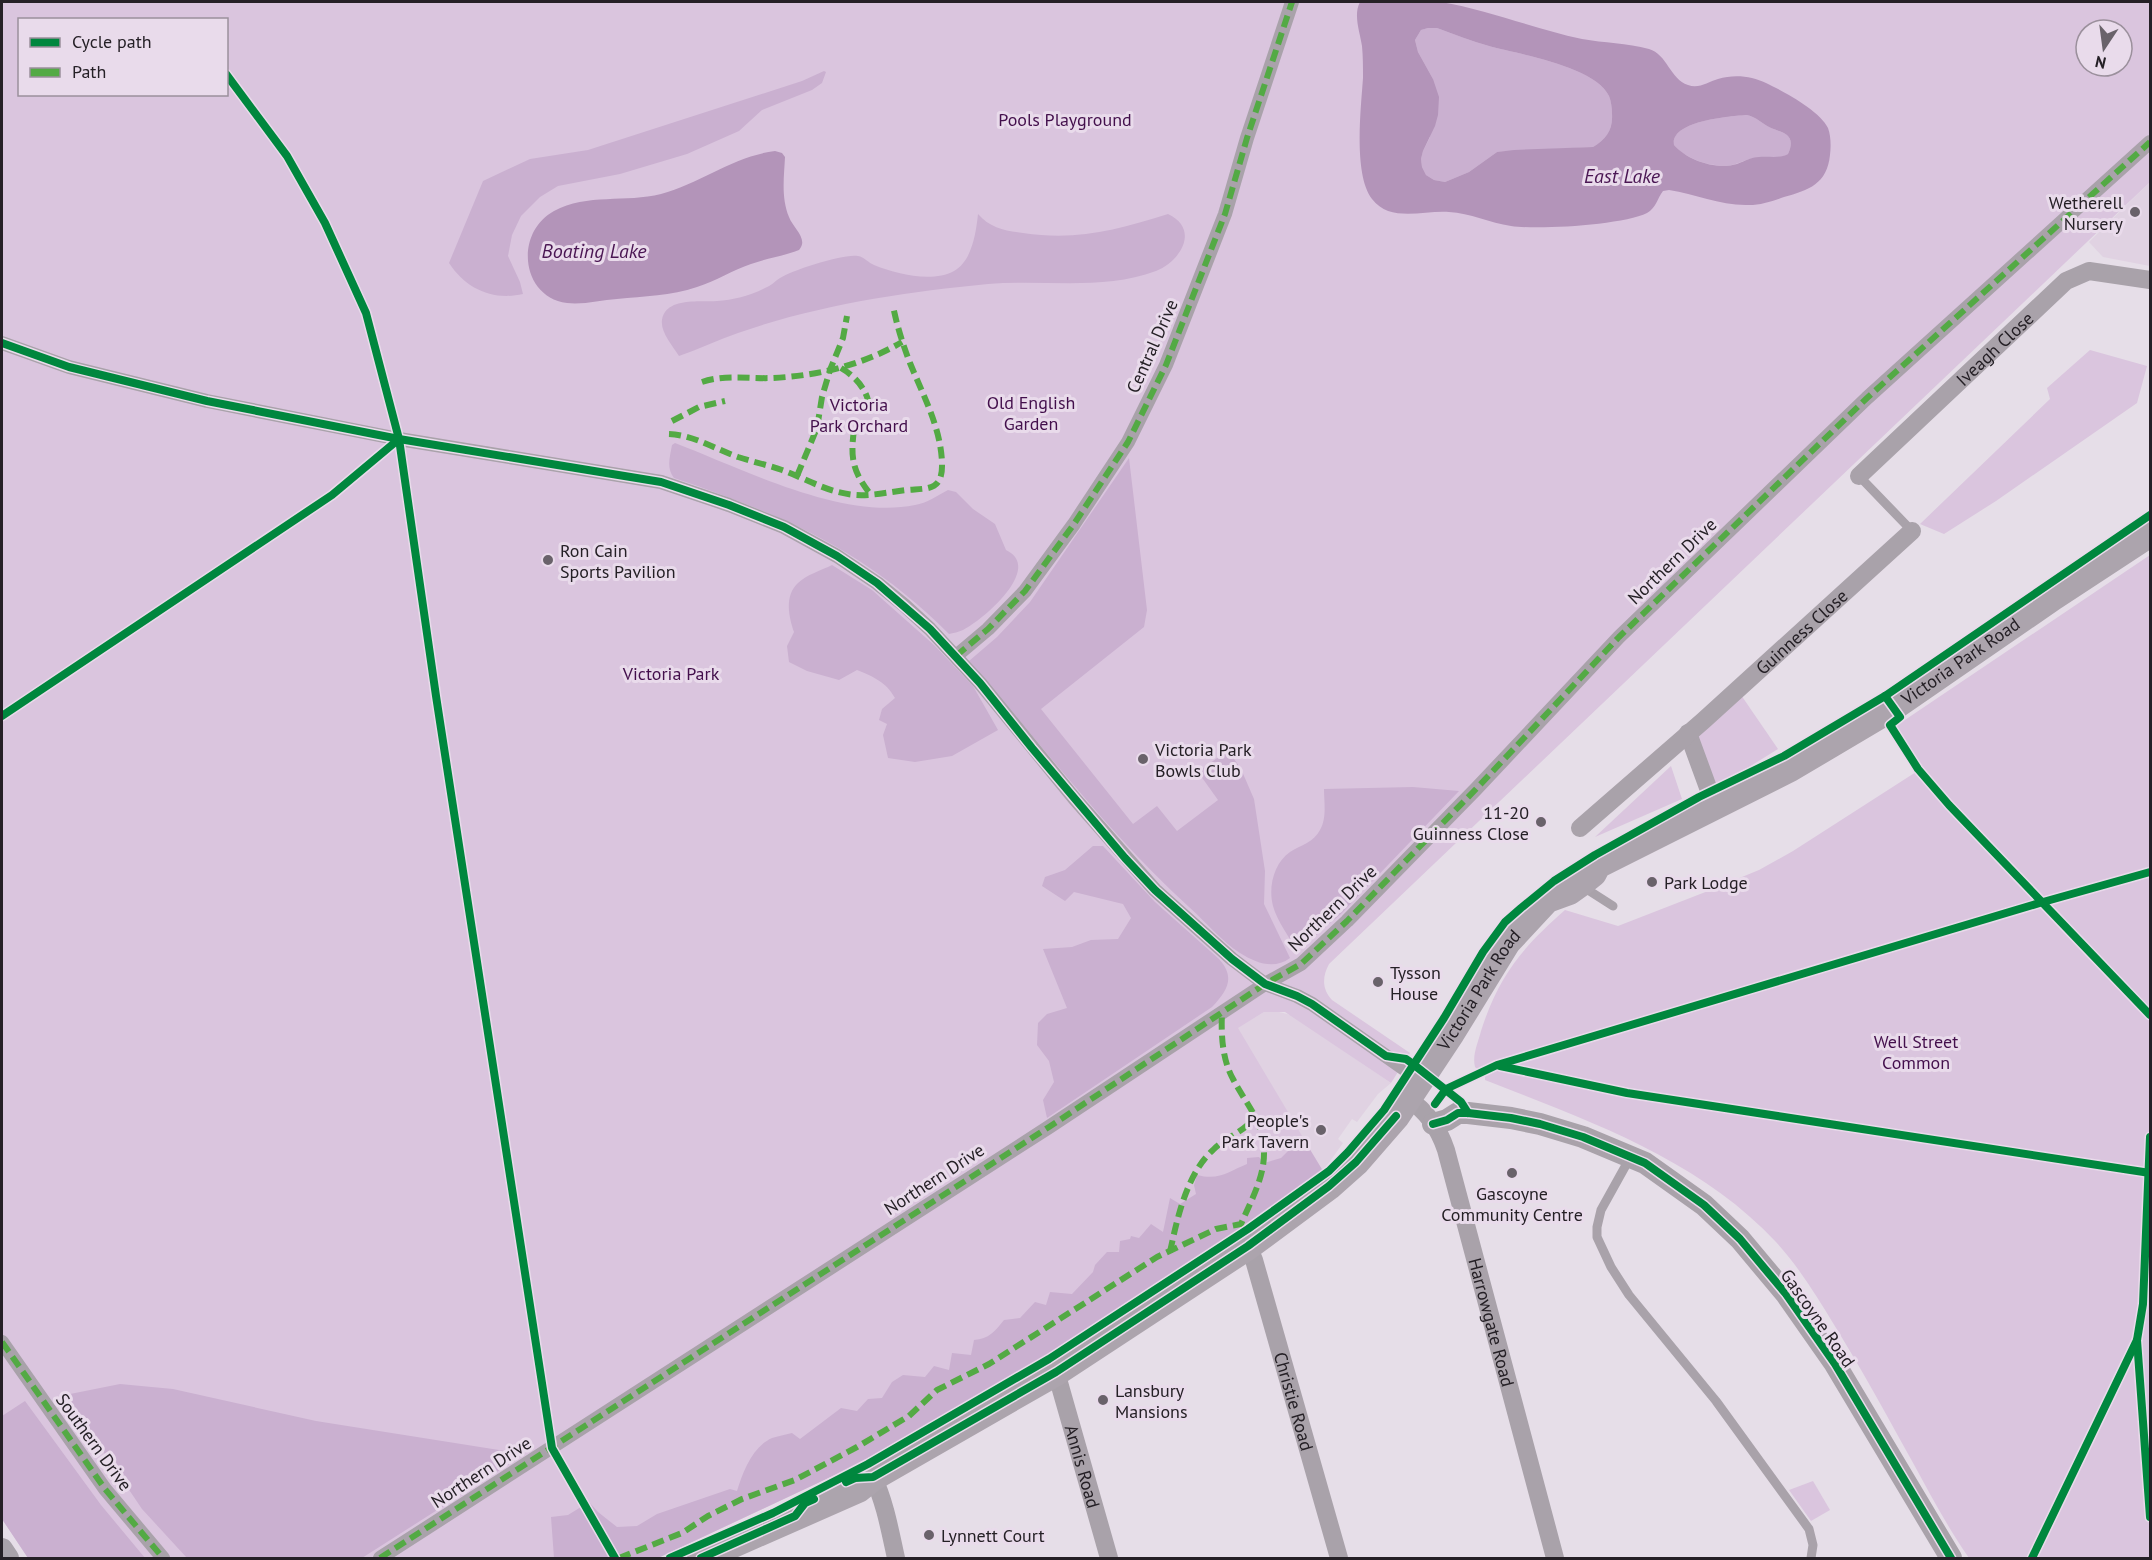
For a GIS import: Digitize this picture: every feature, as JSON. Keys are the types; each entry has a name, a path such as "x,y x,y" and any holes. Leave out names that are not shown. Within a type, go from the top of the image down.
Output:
{"main road":[{"name":"Victoria Park Road","path":"701,1558 858,1488 873,1477 1056,1372 1248,1246 1329,1186 1356,1162 1396,1116 1507,942 1547,899 1569,891 1593,873 1597,865 1714,804 1790,768 1893,707 2151,532"}],"street":[{"name":"Central Drive","path":"956,656 988,629 1025,591 1074,524 1128,441 1166,365 1225,214 1246,138 1292,2"},
{"name":"Northern Drive","path":"380,1558 1049,1126 1264,984 1301,964 1347,921 1476,789 1619,637 1867,398 2151,142"},
{"name":"Iveagh Close","path":"1859,476 2066,280 2089,271 2151,279"},
{"path":"2,343 69,367 207,401 361,432 639,478 681,488 784,528 837,556 904,605 956,656 1125,858 1180,912 1232,959 1264,984 1312,1004 1414,1090"},
{"name":"Guinness Close","path":"1580,828 1912,531"},
{"path":"1688,733 1714,804"},
{"name":"Harrowgate Road","path":"1414,1090 1421,1107 1441,1135 1446,1150 1555,1558"},
{"name":"Gascoyne Road","path":"1433,1124 1447,1120 1458,1113 1468,1113 1511,1118 1583,1137 1645,1163 1704,1205 1740,1239 1786,1294 1835,1364 1951,1558"},
{"name":"Christie Road","path":"1248,1246 1303,1426 1339,1558"},
{"name":"Southern Drive","path":"2,1342 105,1489 163,1558"},
{"name":"Annis Road","path":"1056,1372 1109,1558"},
{"path":"873,1477 879,1489 896,1558"},
{"path":"2,1549 8,1558"}],"lane":[{"path":"1859,476 1912,531"},
{"path":"1583,881 1588,890 1613,906"},
{"path":"1631,1156 1601,1210 1597,1237 1611,1267 1629,1295 1716,1401 1809,1529 1812,1545 1811,1558"}],"shaded area":[{"path":"1437,28 1482,44 1536,57 1573,69 1588,77 1601,86 1610,98 1612,120 1608,134 1593,147 1497,152 1469,172 1445,182 1434,180 1426,175 1421,159 1430,137 1433,79 1418,52 1415,40 1421,30"},
{"path":"826,72 822,83 812,90 762,110 739,131 687,154 620,174 558,186 540,197 521,216 512,235 508,256 523,294 501,296 481,291 464,280 449,263 483,181 530,159 588,150 802,81"},
{"path":"1747,115 1788,136 1791,146 1788,154 1776,158 1752,159 1725,166 1693,159 1674,145 1675,137 1681,130 1691,125 1703,121"},
{"name":"Wetherell Nursery","path":"2150,182 2150,266 2103,257 2089,242"},
{"path":"978,214 988,223 1004,230 1061,236 1097,233 1168,214 1178,220 1185,236 1179,253 1165,266 1136,277 1115,281 988,284 861,301 768,323 679,356 663,329 662,318 665,312 675,305 741,297 767,287 795,271 842,257 858,256 883,268 914,276 945,275 960,266 969,254"},
{"path":"675,443 793,489 825,499 856,505 887,508 915,505 948,490 956,492 973,509 995,524 1006,550 1016,558 1018,569 1014,581 984,616 963,630 949,634 918,605 886,580 855,558 822,539 752,506 674,478 669,462 672,445"},
{"path":"1129,458 1147,610 1144,627 1041,709 1133,824 1157,806 1177,831 1218,800 1198,772 1228,750 1241,769 1254,799 1265,871 1264,904 1290,958 1278,964 1259,962 1233,948 1159,878 1102,818 969,661 997,637 1030,602"},
{"path":"832,565 872,590 934,645 973,686 998,730 952,756 915,762 888,758 883,735 887,724 879,720 882,709 895,698 884,684 857,670 839,680 807,671 789,662 787,646 794,632 789,613 791,594 801,580"},
{"path":"1413,787 1459,791 1341,914 1297,951 1275,912 1271,891 1272,883 1276,869 1284,857 1311,840 1320,830 1324,815 1324,789"},
{"path":"1093,846 1103,846 1155,902 1219,959 1227,972 1228,984 1212,1007 1047,1118 1043,1100 1054,1082 1049,1061 1037,1045 1038,1023 1047,1014 1067,1008 1043,949 1072,947 1091,940 1118,939 1131,918 1123,904 1074,892 1065,901 1042,886 1045,877 1065,870"},
{"path":"1271,1010 1291,1015 1391,1083 1378,1094 1357,1122 1352,1119 1338,1139 1343,1143 1323,1171 1237,1028"},
{"path":"1306,1143 1323,1171 1236,1233 1121,1309 1047,1355 854,1466 658,1558 554,1558 551,1517 568,1515 589,1502 617,1527 637,1526 657,1514 730,1489 737,1491 749,1461 765,1442 792,1433 800,1439 841,1408 857,1411 868,1399 882,1398 892,1382 903,1375 925,1377 934,1366 949,1370 952,1353 971,1355 974,1340 988,1336 1004,1320 1020,1318 1035,1302 1046,1305 1050,1292 1072,1294 1093,1272 1095,1265 1107,1252 1119,1252 1120,1241 1130,1239 1131,1236 1139,1238 1151,1224 1163,1232 1170,1198 1180,1204 1196,1194 1194,1185 1197,1175 1212,1177 1224,1174 1247,1164 1247,1158 1259,1157 1264,1163 1281,1158 1294,1145"},
{"path":"120,1384 173,1389 316,1421 525,1454 362,1558 187,1558 142,1509 65,1395"},
{"path":"25,1401 101,1505 145,1558 28,1558 2,1519 2,1416"}],"green space":[{"name":"Victoria Park","path":"2,2 2150,2 2150,182 1329,964 1324,983 1326,992 1332,1000 1410,1053 1391,1083 1285,1012 1264,1012 1238,1028 1323,1171 1236,1233 1047,1355 854,1466 658,1558 28,1558 2,1519"},
{"path":"2090,350 2147,366 2137,403 1996,501 1944,534 1920,524 2050,399 2047,388"},
{"name":"Well Street Common","path":"2150,555 2150,1558 1969,1558 1939,1511 1843,1340 1806,1281 1776,1242 1746,1213 1712,1187 1677,1165 1602,1127 1485,1080 1485,1076 1475,1067 1475,1054 1488,1011 1504,978 1524,950 1565,910 1618,926 1759,870 1793,851 1916,772 1890,730"},
{"path":"1741,695 1778,749 1715,784 1696,735"},
{"path":"1671,766 1682,799 1595,837"},
{"path":"1813,1481 1830,1510 1811,1521 1789,1490"}],"water":[{"name":"East Lake","path":"1360,2 1441,2 1582,39 1649,49 1660,56 1677,78 1692,86 1700,86 1718,79 1743,76 1761,81 1800,102 1824,122 1830,138 1828,165 1821,179 1809,188 1767,202 1749,205 1728,204 1669,190 1663,191 1647,213 1619,221 1601,223 1560,227 1524,227 1503,225 1457,213 1408,214 1388,211 1372,199 1362,174 1360,123 1363,62 1357,18","holes":["1437,28 1482,44 1536,57 1573,69 1588,77 1601,86 1610,98 1612,120 1608,134 1593,147 1497,152 1469,172 1445,182 1434,180 1426,175 1421,159 1435,126 1439,97 1433,79 1418,52 1415,40 1421,30","1747,115 1788,136 1791,146 1788,154 1777,157 1756,157 1737,164 1721,166 1695,160 1674,145 1675,137 1681,130 1691,125 1703,121"]},
{"name":"Boating Lake","path":"775,151 782,153 785,157 785,202 789,217 801,238 802,246 799,250 751,264 687,290 586,303 567,303 552,298 540,289 532,277 528,263 528,248 541,221 554,211 580,202 661,194 746,158"}],"marked path":[{"path":"956,656 988,629 1025,591 1074,524 1128,442 1166,365 1225,214 1247,138 1292,2"},
{"path":"380,1558 1049,1127 1265,984 1301,964 1347,921 1476,789 1619,637 1867,398 2150,142"},
{"path":"669,434 696,440 846,494 868,495 932,487 937,484 942,472 941,450 930,412 905,349 893,306"},
{"path":"797,476 817,428 822,397 843,338 847,316"},
{"path":"702,382 720,378 772,378 823,372 872,357 902,342"},
{"path":"841,368 858,381 868,400"},
{"path":"672,421 699,407 725,401"},
{"path":"854,430 852,449 854,465 871,495"},
{"path":"619,1558 682,1533 708,1516 742,1499 795,1480 857,1447 909,1416 937,1390 989,1364 1157,1257 1216,1229 1241,1224 1262,1172 1263,1142 1254,1114 1226,1063 1222,1038 1222,1012"},
{"path":"1170,1252 1184,1197 1196,1171 1213,1150 1245,1127 1256,1116"},
{"path":"2,1342 105,1489 163,1558"}],"cycle path":[{"path":"228,77 287,156 325,223 366,313 399,439 436,696 552,1448 615,1558"},
{"path":"2,343 69,367 207,401 399,439 661,482 784,527 837,556 877,583 930,629 980,683 1125,858 1155,890 1232,959 1265,984 1312,1004 1386,1056 1406,1059 1461,1102 1468,1113"},
{"path":"2,716 332,495 399,439"},
{"path":"670,1558 773,1513 868,1464 1049,1359 1248,1229 1329,1171 1348,1152 1384,1110 1444,1018 1483,952 1505,922 1554,881 1595,855 1699,797 1784,756 1885,696 2150,515"},
{"path":"1885,696 1900,717 1890,725 1918,769 1949,805 2150,1015"},
{"path":"1435,1104 1446,1089 1497,1065 2150,872"},
{"path":"1500,1066 1627,1093 2150,1173"},
{"path":"1433,1124 1447,1120 1458,1113 1511,1118 1540,1124 1583,1137 1645,1163 1704,1205 1740,1239 1786,1294 1835,1364 1951,1558"},
{"path":"846,1482 855,1478 873,1477 1056,1372 1248,1246 1329,1186 1356,1162 1396,1116"},
{"path":"2150,1137 2143,1304 2137,1340 2150,1517"},
{"path":"2032,1558 2137,1340"},
{"path":"701,1558 795,1516 805,1503 814,1499"}],"place":[{"name":"Wetherell Nursery","path":"2135,212"},
{"name":"Ron Cain Sports Pavilion","path":"548,560"},
{"name":"Victoria Park Bowls Club","path":"1143,759"},
{"name":"11-20 Guinness Close","path":"1541,822"},
{"name":"Park Lodge","path":"1652,882"},
{"name":"Tysson House","path":"1378,982"},
{"name":"People's Park Tavern","path":"1321,1130"},
{"name":"Gascoyne Community Centre","path":"1512,1173"},
{"name":"Lansbury Mansions","path":"1103,1400"},
{"name":"Lynnett Court","path":"929,1535"}],"park label":[{"name":"Pools Playground","path":"1065,119"},
{"name":"Old English Garden","path":"1031,412"},
{"name":"Victoria Park Orchard","path":"859,414"}]}
